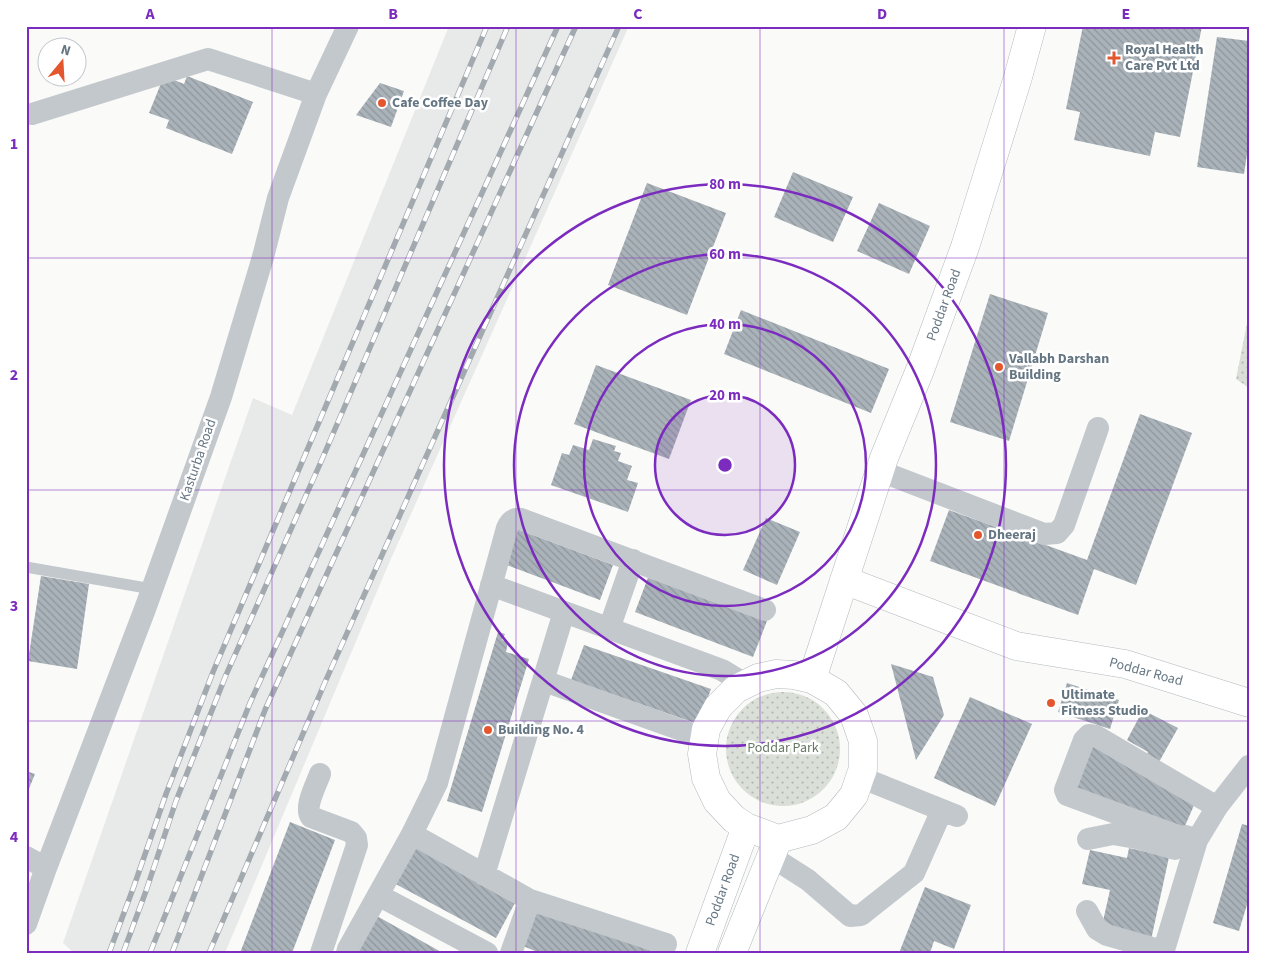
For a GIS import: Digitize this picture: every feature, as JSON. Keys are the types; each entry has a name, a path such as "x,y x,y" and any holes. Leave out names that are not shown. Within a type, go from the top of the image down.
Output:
{"street":[{"name":"Kasturba Road","path":"26,924 152,589 221,397 263,257 278,198 316,94 348,26"},
{"name":"Poddar Road","path":"812,679 884,458 920,370 965,247 1032,26"},
{"path":"32,114 208,59 316,94"},
{"path":"880,471 1044,534 1057,533 1064,525 1098,428"},
{"path":"348,953 348,949 412,834 436,783 510,521 516,518 521,519 765,610"},
{"path":"609,629 633,560"},
{"name":"Poddar Road","path":"844,580 1016,646 1125,664 1249,703"},
{"path":"491,585 722,670 745,684"},
{"path":"484,874 564,612"},
{"path":"732,953 775,848 836,816 854,795 860,777 863,769 863,741 854,715 836,693 812,679 776,674 758,678 736,690 718,707 706,729 702,754 706,778 717,801 734,819 775,848 808,880 850,916 861,915 914,873 950,813 860,777"},
{"path":"544,681 687,732"},
{"path":"1188,845 1181,837 1067,795 1065,790 1084,740 1089,735 1096,736 1211,803"},
{"path":"1161,928 1158,925 1188,845 1211,803 1249,766"},
{"path":"320,774 309,807 309,814 312,817 351,832 356,838 357,845 321,953"},
{"name":"Poddar Road","path":"700,953 746,827"},
{"path":"412,834 530,900 666,944"},
{"path":"1088,839 1113,834 1188,845"},
{"path":"1087,911 1097,929 1108,936 1163,952 1188,845"},
{"path":"26,857 46,868"},
{"path":"378,894 487,953"},
{"path":"512,953 530,900"}],"lane":[{"path":"26,567 152,589"}],"shaded area":[{"path":"449,26 629,26 386,570 225,953 74,953 63,943 253,398 292,415"}],"green space":[{"path":"1249,313 1249,388 1236,379"},
{"name":"Poddar Park","path":"783,692 805,697 823,709 835,727 840,749 835,771 823,789 805,801 783,806 761,801 743,789 731,771 726,749 731,727 743,709 761,697"}],"building":[{"path":"1083,26 1202,26 1180,137 1155,132 1150,156 1074,140 1080,112 1066,109"},
{"path":"1217,37 1249,41 1249,141 1244,174 1197,167"},
{"path":"164,76 184,84 187,76 253,102 232,154 166,128 169,120 149,113"},
{"name":"Cafe Coffee Day","path":"380,83 404,91 391,127 356,115"},
{"path":"793,172 853,197 833,242 774,217"},
{"path":"647,183 726,213 687,315 608,285"},
{"path":"879,203 930,226 909,274 857,251"},
{"name":"Vallabh Darshan Building","path":"990,294 1048,313 1009,441 950,422"},
{"path":"741,310 889,369 871,413 724,354"},
{"path":"596,365 691,400 669,459 574,424"},
{"name":"Dheeraj","path":"1140,414 1192,433 1136,585 1094,569 1078,615 930,561 949,510 1087,560"},
{"path":"593,439 616,446 614,451 621,453 618,461 632,466 627,480 638,483 628,512 551,485 562,453 569,455 573,445 589,450"},
{"path":"766,518 800,532 777,585 743,570"},
{"path":"517,529 613,565 600,600 504,564"},
{"path":"649,575 767,621 753,657 635,612"},
{"path":"41,576 89,584 77,669 28,661"},
{"name":"Building No. 4","path":"498,632 505,634 502,640 508,642 506,652 529,659 482,812 447,801"},
{"path":"584,645 711,689 698,724 571,680"},
{"path":"891,664 933,677 944,715 916,760"},
{"path":"1067,683 1119,700 1110,729 1058,712"},
{"path":"970,697 1032,724 995,806 934,778"},
{"path":"1143,710 1178,728 1159,762 1146,756 1148,752 1127,740"},
{"path":"1091,744 1195,803 1181,835 1072,791"},
{"path":"26,771 35,774 26,796"},
{"path":"290,822 335,840 292,953 240,953"},
{"path":"1242,824 1249,826 1249,898 1239,931 1213,923"},
{"path":"410,844 516,901 496,938 390,881"},
{"path":"1129,848 1169,857 1151,940 1101,930 1110,890 1082,884 1090,850 1127,858"},
{"path":"925,887 971,905 954,949 934,941 930,953 899,953"},
{"path":"536,910 655,953 540,953 523,946"},
{"path":"375,915 443,953 356,953"}],"railway":[{"path":"109,953 166,794 213,672 487,26"},
{"path":"123,953 176,801 226,675 320,464 508,26"},
{"path":"150,953 250,703 558,26"},
{"path":"172,953 265,710 576,26"},
{"path":"209,953 326,680 619,26"}],"place":[{"name":"Royal Health Care Pvt Ltd","path":"1114,58"},
{"name":"Cafe Coffee Day","path":"382,103"},
{"name":"Vallabh Darshan Building","path":"999,367"},
{"name":"Dheeraj","path":"978,535"},
{"name":"Ultimate Fitness Studio","path":"1051,703"},
{"name":"Building No. 4","path":"488,730"}]}
